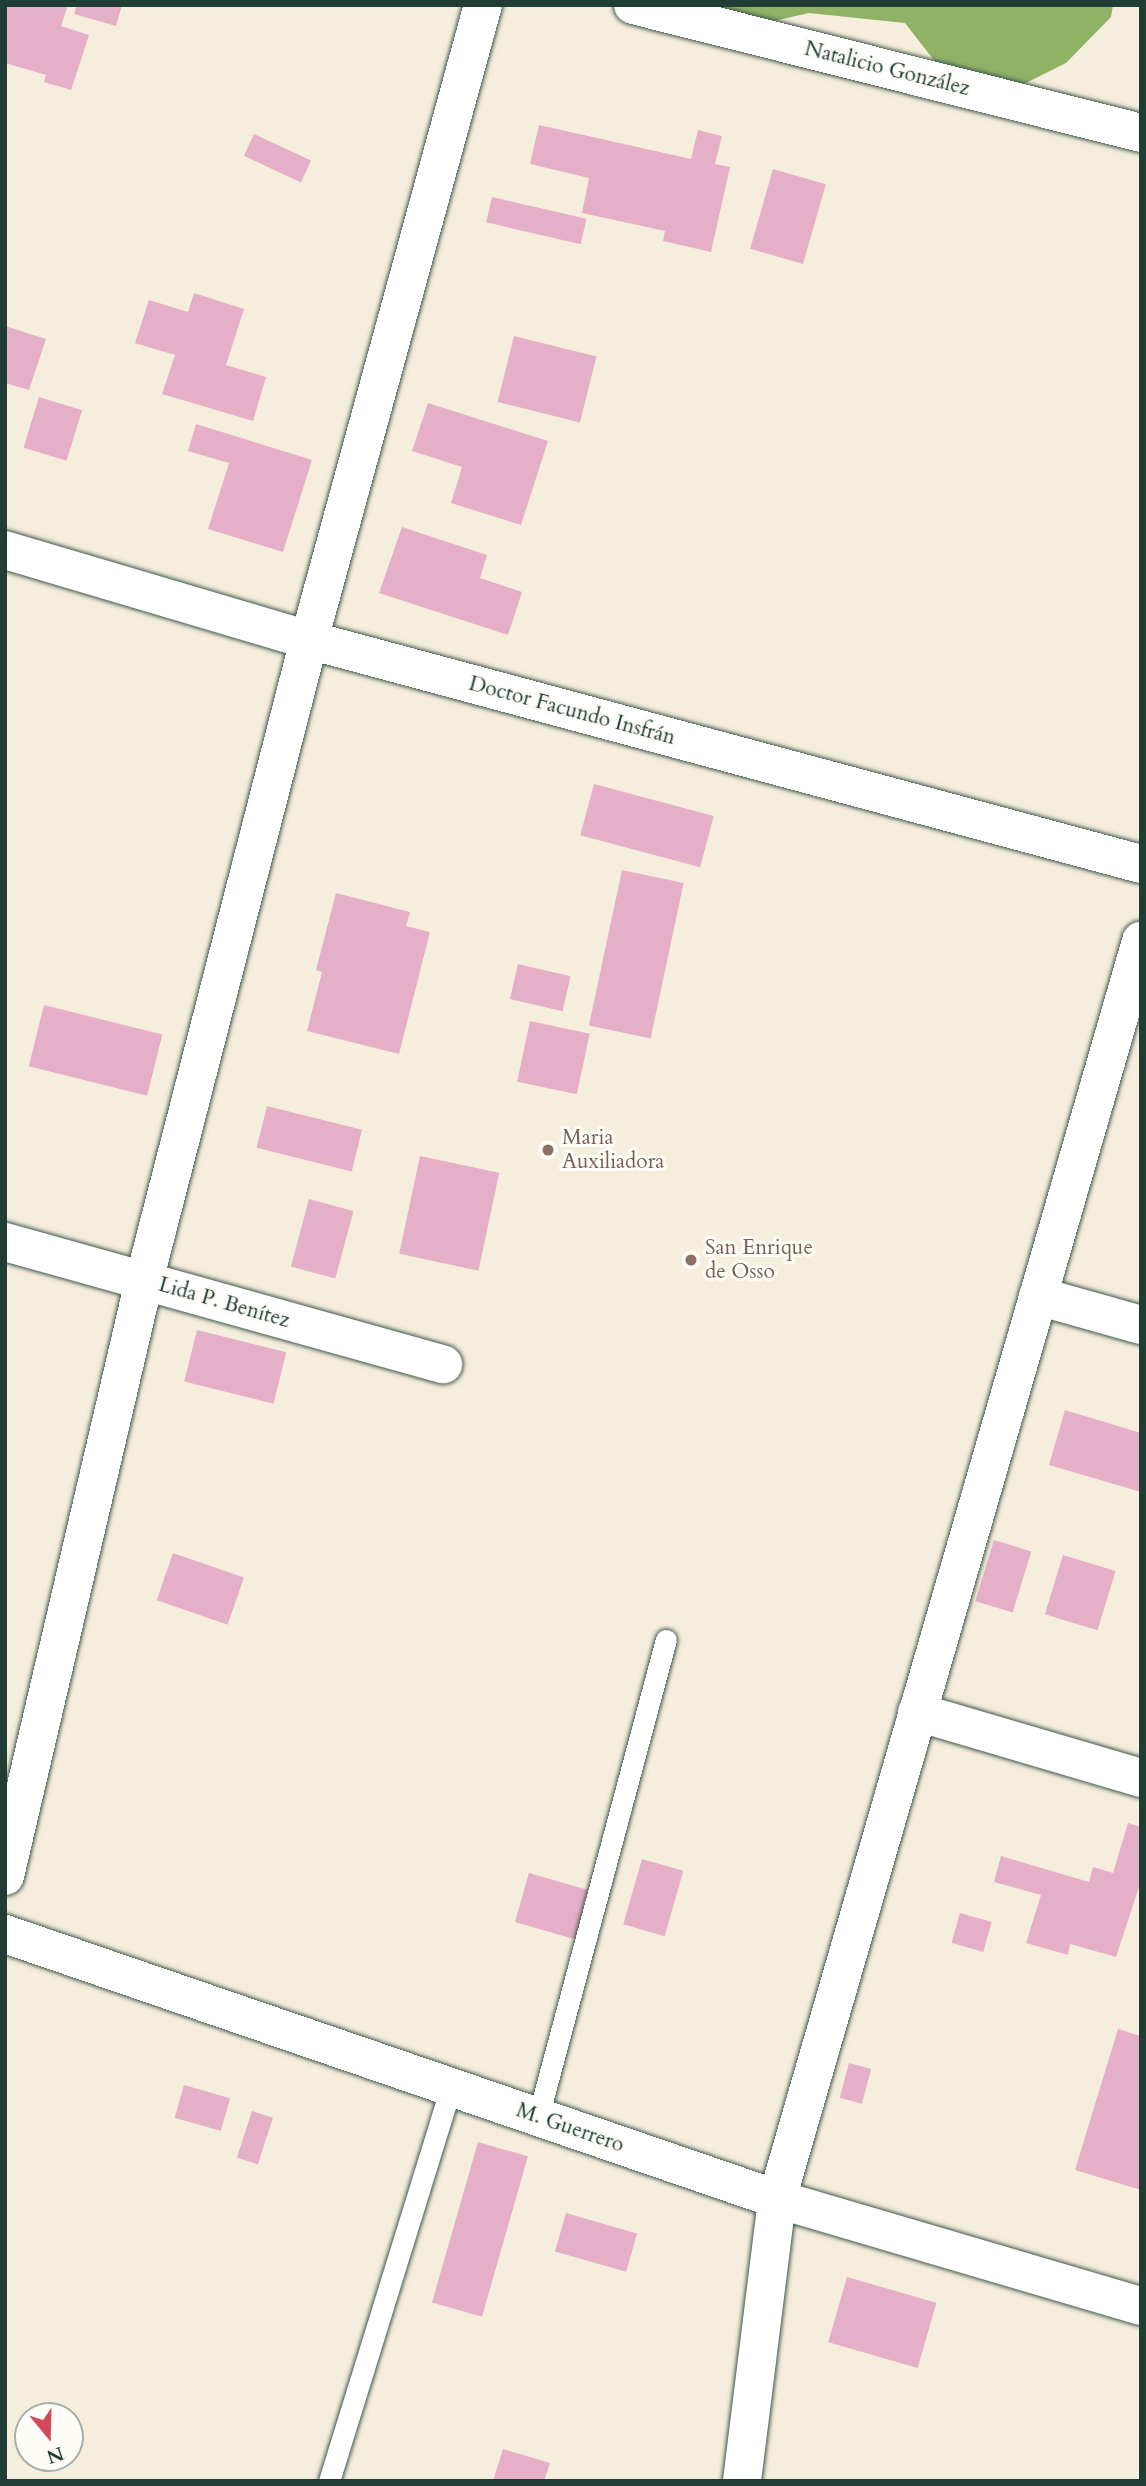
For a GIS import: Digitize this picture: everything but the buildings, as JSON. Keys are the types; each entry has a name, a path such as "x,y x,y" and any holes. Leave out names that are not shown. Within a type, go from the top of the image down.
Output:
{"street":[{"path":"5,1876 144,1281 309,640 483,5"},
{"name":"Natalicio González","path":"633,5 1141,133"},
{"name":"Doctor Facundo Insfrán","path":"5,550 309,640 1141,864"},
{"path":"742,2481 777,2199 1141,941"},
{"name":"Lida P. Benítez","path":"5,1242 443,1364"},
{"path":"1038,1296 1141,1325"},
{"path":"918,1713 1141,1778"},
{"name":"M. Guerrero","path":"5,1934 777,2199 1141,2306"}],"lane":[{"path":"538,2117 666,1640"},
{"path":"329,2481 451,2087"}],"green space":[{"path":"717,5 1113,5 1111,17 1066,63 1008,92 947,77 905,23 809,13 744,28"}],"place":[{"name":"Maria Auxiliadora","path":"548,1150"},
{"name":"San Enrique de Osso","path":"691,1260"}]}
